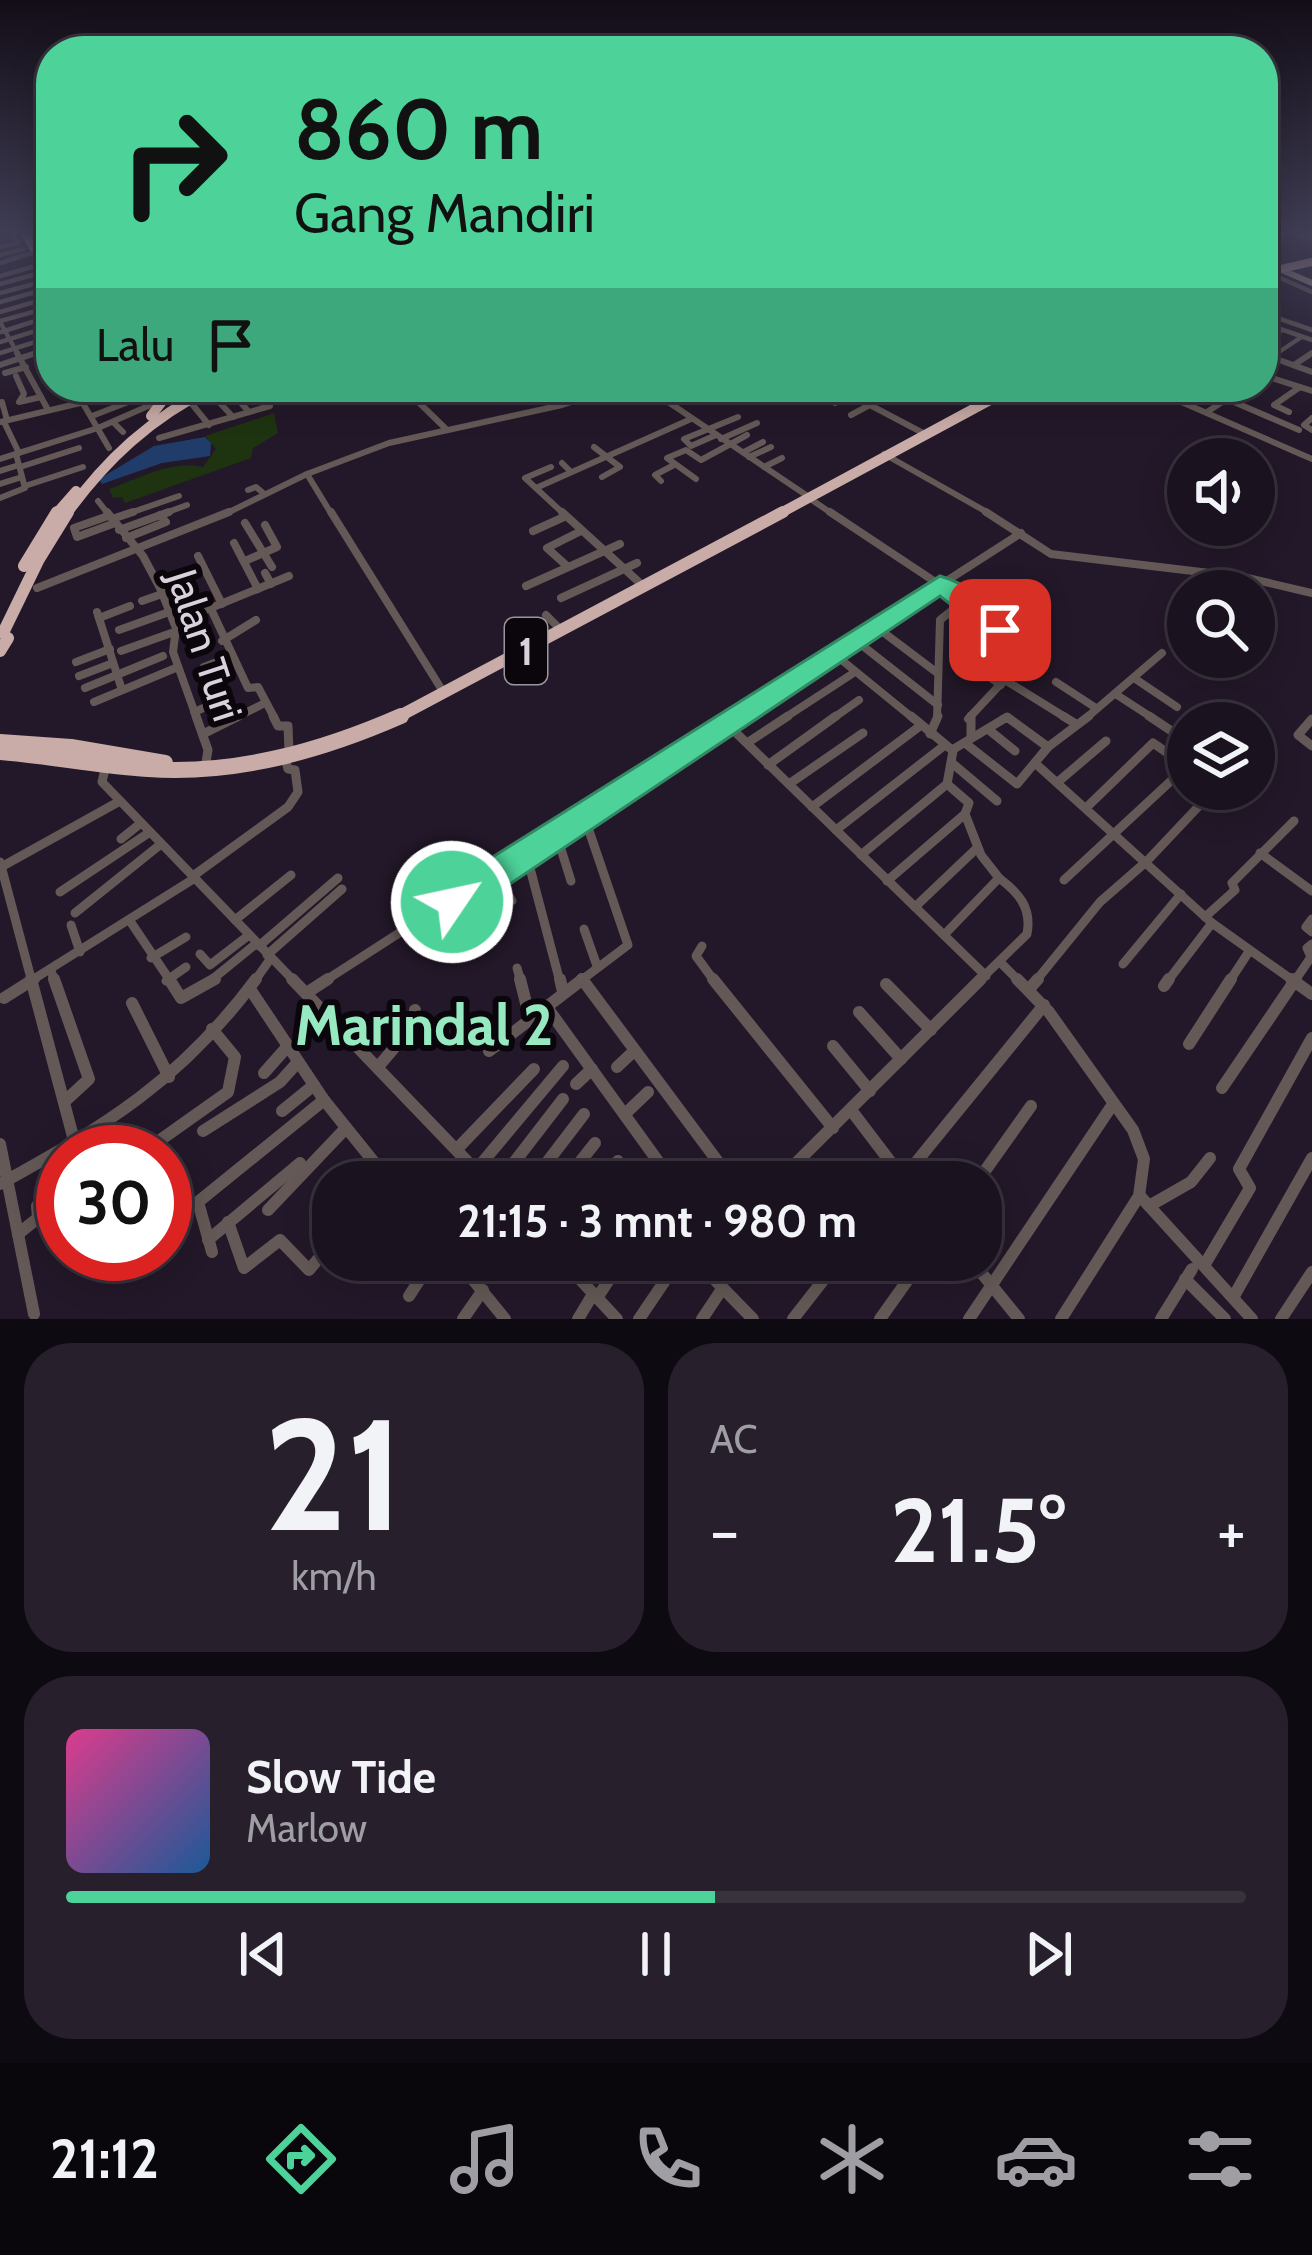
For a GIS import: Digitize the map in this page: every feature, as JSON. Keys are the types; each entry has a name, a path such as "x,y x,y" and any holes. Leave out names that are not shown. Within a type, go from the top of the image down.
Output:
{"highway":[{"path":"4,639 22,612 27,582 80,486 164,402"},
{"path":"0,615 113,452 168,402"},
{"path":"113,452 184,402"},
{"name":"1","path":"0,749 157,766 286,753 352,737 415,710 983,402"},
{"name":"1","path":"885,455 984,402"},
{"name":"1","path":"157,766 286,753 372,725 808,497"},
{"path":"0,749 140,774 157,766"}],"street":[{"path":"0,302 29,293"},
{"path":"0,311 36,301"},
{"path":"36,311 0,322 36,387"},
{"path":"1278,318 1312,330"},
{"path":"2,331 36,321"},
{"path":"1278,329 1312,340"},
{"path":"1278,333 1282,330"},
{"path":"0,342 36,331"},
{"path":"1278,349 1302,337"},
{"path":"0,353 36,342"},
{"path":"0,364 36,353"},
{"path":"1294,365 1312,353"},
{"path":"1278,359 1312,372"},
{"path":"5,373 26,367"},
{"path":"16,376 23,394 19,402 36,398"},
{"path":"1278,380 1312,391"},
{"path":"1289,412 1274,405 1302,386"},
{"path":"2,402 23,482"},
{"path":"43,402 46,408"},
{"path":"4,421 72,402"},
{"path":"82,402 113,452"},
{"path":"92,416 128,402"},
{"path":"193,402 209,425"},
{"path":"219,402 233,418"},
{"path":"241,402 249,412"},
{"path":"159,438 198,431 270,406 266,402"},
{"path":"419,402 446,429"},
{"path":"27,582 138,550 304,474 382,445 571,402"},
{"path":"668,402 940,584 994,627 1025,641"},
{"path":"835,404 839,402"},
{"path":"851,415 876,402"},
{"path":"1181,402 1312,458"},
{"path":"1206,413 1222,402"},
{"path":"1230,402 1299,430"},
{"path":"0,459 98,428 155,403"},
{"path":"17,404 21,416"},
{"path":"870,405 923,433"},
{"path":"1312,415 1304,425 1312,430"},
{"path":"738,417 681,437 691,446 708,443 757,423"},
{"path":"535,488 692,418"},
{"path":"113,422 123,432"},
{"path":"669,450 686,450 701,460 746,435"},
{"path":"746,455 767,444"},
{"path":"594,447 621,468 602,477"},
{"path":"0,471 79,448"},
{"path":"661,481 655,475 682,473 667,458 686,450"},
{"path":"885,455 1021,533 1036,547 1063,557 1243,577 1312,593"},
{"path":"51,457 58,474"},
{"path":"764,467 782,458"},
{"path":"291,463 304,474 442,690"},
{"path":"562,463 571,472"},
{"path":"0,484 83,466"},
{"path":"551,467 525,478 641,584"},
{"path":"0,498 23,482"},
{"path":"248,490 256,487 262,493"},
{"path":"179,496 116,525 76,537 74,529 116,525 166,522 160,515 182,510"},
{"name":"Jalan Turi","path":"98,501 138,550 161,591 175,627 173,652 208,750 206,762"},
{"path":"532,531 564,517"},
{"path":"245,523 263,554 271,584"},
{"path":"245,561 277,547 265,525"},
{"path":"568,567 547,548 580,531"},
{"path":"308,992 1021,533"},
{"path":"234,543 258,589"},
{"path":"526,586 620,544"},
{"path":"198,556 222,604"},
{"path":"542,556 557,557"},
{"path":"561,598 637,563"},
{"path":"76,662 175,627 289,576"},
{"path":"142,602 182,580"},
{"path":"930,734 936,727 938,706 940,617 964,601"},
{"path":"122,690 113,663 115,650 98,615 130,606"},
{"path":"4,998 130,921 289,805 298,784 295,770 288,769 288,726 278,726 258,688 248,688 222,641 211,609"},
{"path":"119,630 169,612"},
{"path":"983,614 1017,619"},
{"path":"546,615 559,628"},
{"path":"222,641 256,620"},
{"path":"875,626 937,673"},
{"path":"854,639 938,706"},
{"path":"985,652 973,666 1076,724"},
{"path":"1013,652 1003,682 968,719 968,740 1017,784 1048,747 1118,694 1162,653"},
{"path":"833,653 930,734 997,801"},
{"path":"85,688 164,656"},
{"path":"203,667 232,656"},
{"path":"79,676 113,663"},
{"path":"94,702 178,667"},
{"path":"747,743 855,672"},
{"path":"1134,678 1171,702"},
{"path":"1056,682 1096,707"},
{"path":"194,712 219,701 219,694"},
{"path":"1118,694 1167,728"},
{"path":"768,764 859,700"},
{"path":"202,734 265,703"},
{"path":"836,830 1008,718 1048,747"},
{"path":"1312,719 1298,735 1312,746"},
{"path":"726,723 986,976"},
{"path":"812,807 920,726"},
{"path":"989,730 1015,751"},
{"path":"789,784 863,733"},
{"path":"1059,781 1106,740"},
{"path":"1088,807 1153,743 1167,753"},
{"path":"861,855 947,784 950,753"},
{"path":"1036,764 1208,920 1312,994"},
{"path":"105,770 102,782 468,1161"},
{"path":"887,880 964,814 969,803 947,784"},
{"path":"1064,880 1167,786"},
{"path":"74,1125 1,866 120,801"},
{"path":"1030,988 1100,902 1195,810"},
{"path":"798,1161 1027,934 1030,923 1024,899 999,878 977,848 964,814"},
{"path":"489,1051 628,942 584,816"},
{"path":"1164,986 1208,920 1234,891 1232,883 1294,821"},
{"path":"122,838 146,828"},
{"path":"60,892 146,828"},
{"path":"556,833 571,881"},
{"path":"80,952 73,919 161,844"},
{"path":"915,908 977,848"},
{"path":"526,853 563,992"},
{"path":"1260,853 1312,891"},
{"path":"235,920 291,874"},
{"path":"495,874 512,901"},
{"path":"944,934 999,878"},
{"path":"130,921 166,981 176,995 184,997 261,947 340,884"},
{"path":"1123,964 1181,894"},
{"path":"452,902 483,945"},
{"path":"1312,919 1306,926 1312,932"},
{"path":"584,929 597,966"},
{"path":"151,958 186,937"},
{"path":"1222,1088 1311,957 1307,948 1312,944"},
{"path":"702,946 696,958 832,1128"},
{"path":"200,954 210,965 261,947"},
{"path":"108,1125 169,1076 250,989 261,947"},
{"path":"1189,1044 1248,952"},
{"path":"1000,962 1044,1004 1133,1130 1142,1152 1144,1201 1225,1319"},
{"path":"166,981 186,967"},
{"path":"517,968 530,1018"},
{"path":"51,971 89,1078 64,1102"},
{"path":"581,978 717,1161"},
{"path":"886,983 931,1030"},
{"path":"250,989 324,1100 372,1161"},
{"path":"132,1003 169,1076"},
{"path":"919,1161 1044,1004"},
{"path":"546,1006 658,1161"},
{"path":"378,1067 416,1022 416,1010"},
{"path":"859,1012 901,1060"},
{"path":"181,1125 228,1092 235,1057 212,1029"},
{"path":"833,1046 870,1090"},
{"path":"264,1072 287,1047"},
{"path":"1161,1319 1250,1188 1239,1169 1310,1050"},
{"path":"617,1067 634,1052"},
{"path":"203,1131 280,1082 298,1062"},
{"path":"484,1161 563,1066"},
{"path":"457,1149 534,1069"},
{"path":"576,1084 592,1069"},
{"path":"282,1112 314,1085"},
{"path":"626,1114 648,1092"},
{"path":"324,1100 198,1202 210,1246 228,1222 282,1187 346,1128"},
{"path":"515,1161 563,1100"},
{"path":"969,1319 1113,1104"},
{"path":"992,1161 1031,1106"},
{"path":"851,1110 888,1161"},
{"path":"548,1161 584,1114"},
{"path":"581,1161 595,1143"},
{"path":"0,1144 3,1182 34,1314"},
{"path":"1061,1319 1144,1201 1191,1182 1210,1158"},
{"path":"1234,1296 1312,1158"},
{"path":"268,1210 300,1163"},
{"path":"3,1182 36,1167"},
{"path":"18,1234 36,1220"},
{"path":"228,1222 244,1268 280,1240 309,1270 312,1266"},
{"path":"1194,1271 1234,1296 1252,1319"},
{"path":"1281,1319 1312,1272"},
{"path":"409,1296 419,1281"},
{"path":"475,1281 505,1319"},
{"path":"586,1281 617,1319"},
{"path":"578,1319 606,1281"},
{"path":"639,1319 665,1281"},
{"path":"718,1281 753,1319"},
{"path":"793,1319 823,1281"},
{"path":"880,1319 907,1281"},
{"path":"988,1281 1019,1319"},
{"path":"702,1319 722,1289"},
{"path":"463,1319 483,1290"}],"green space":[{"path":"274,413 278,433 253,448 251,458 125,503 122,497 113,498 109,489 156,471 203,467 216,449 205,436"}],"water":[{"path":"205,437 211,443 210,456 162,463 102,484 99,479 154,446"}],"district":[{"name":"Marindal 2","path":"424,1025"}],"route":[{"path":"452,902 940,584 1000,630"}]}
